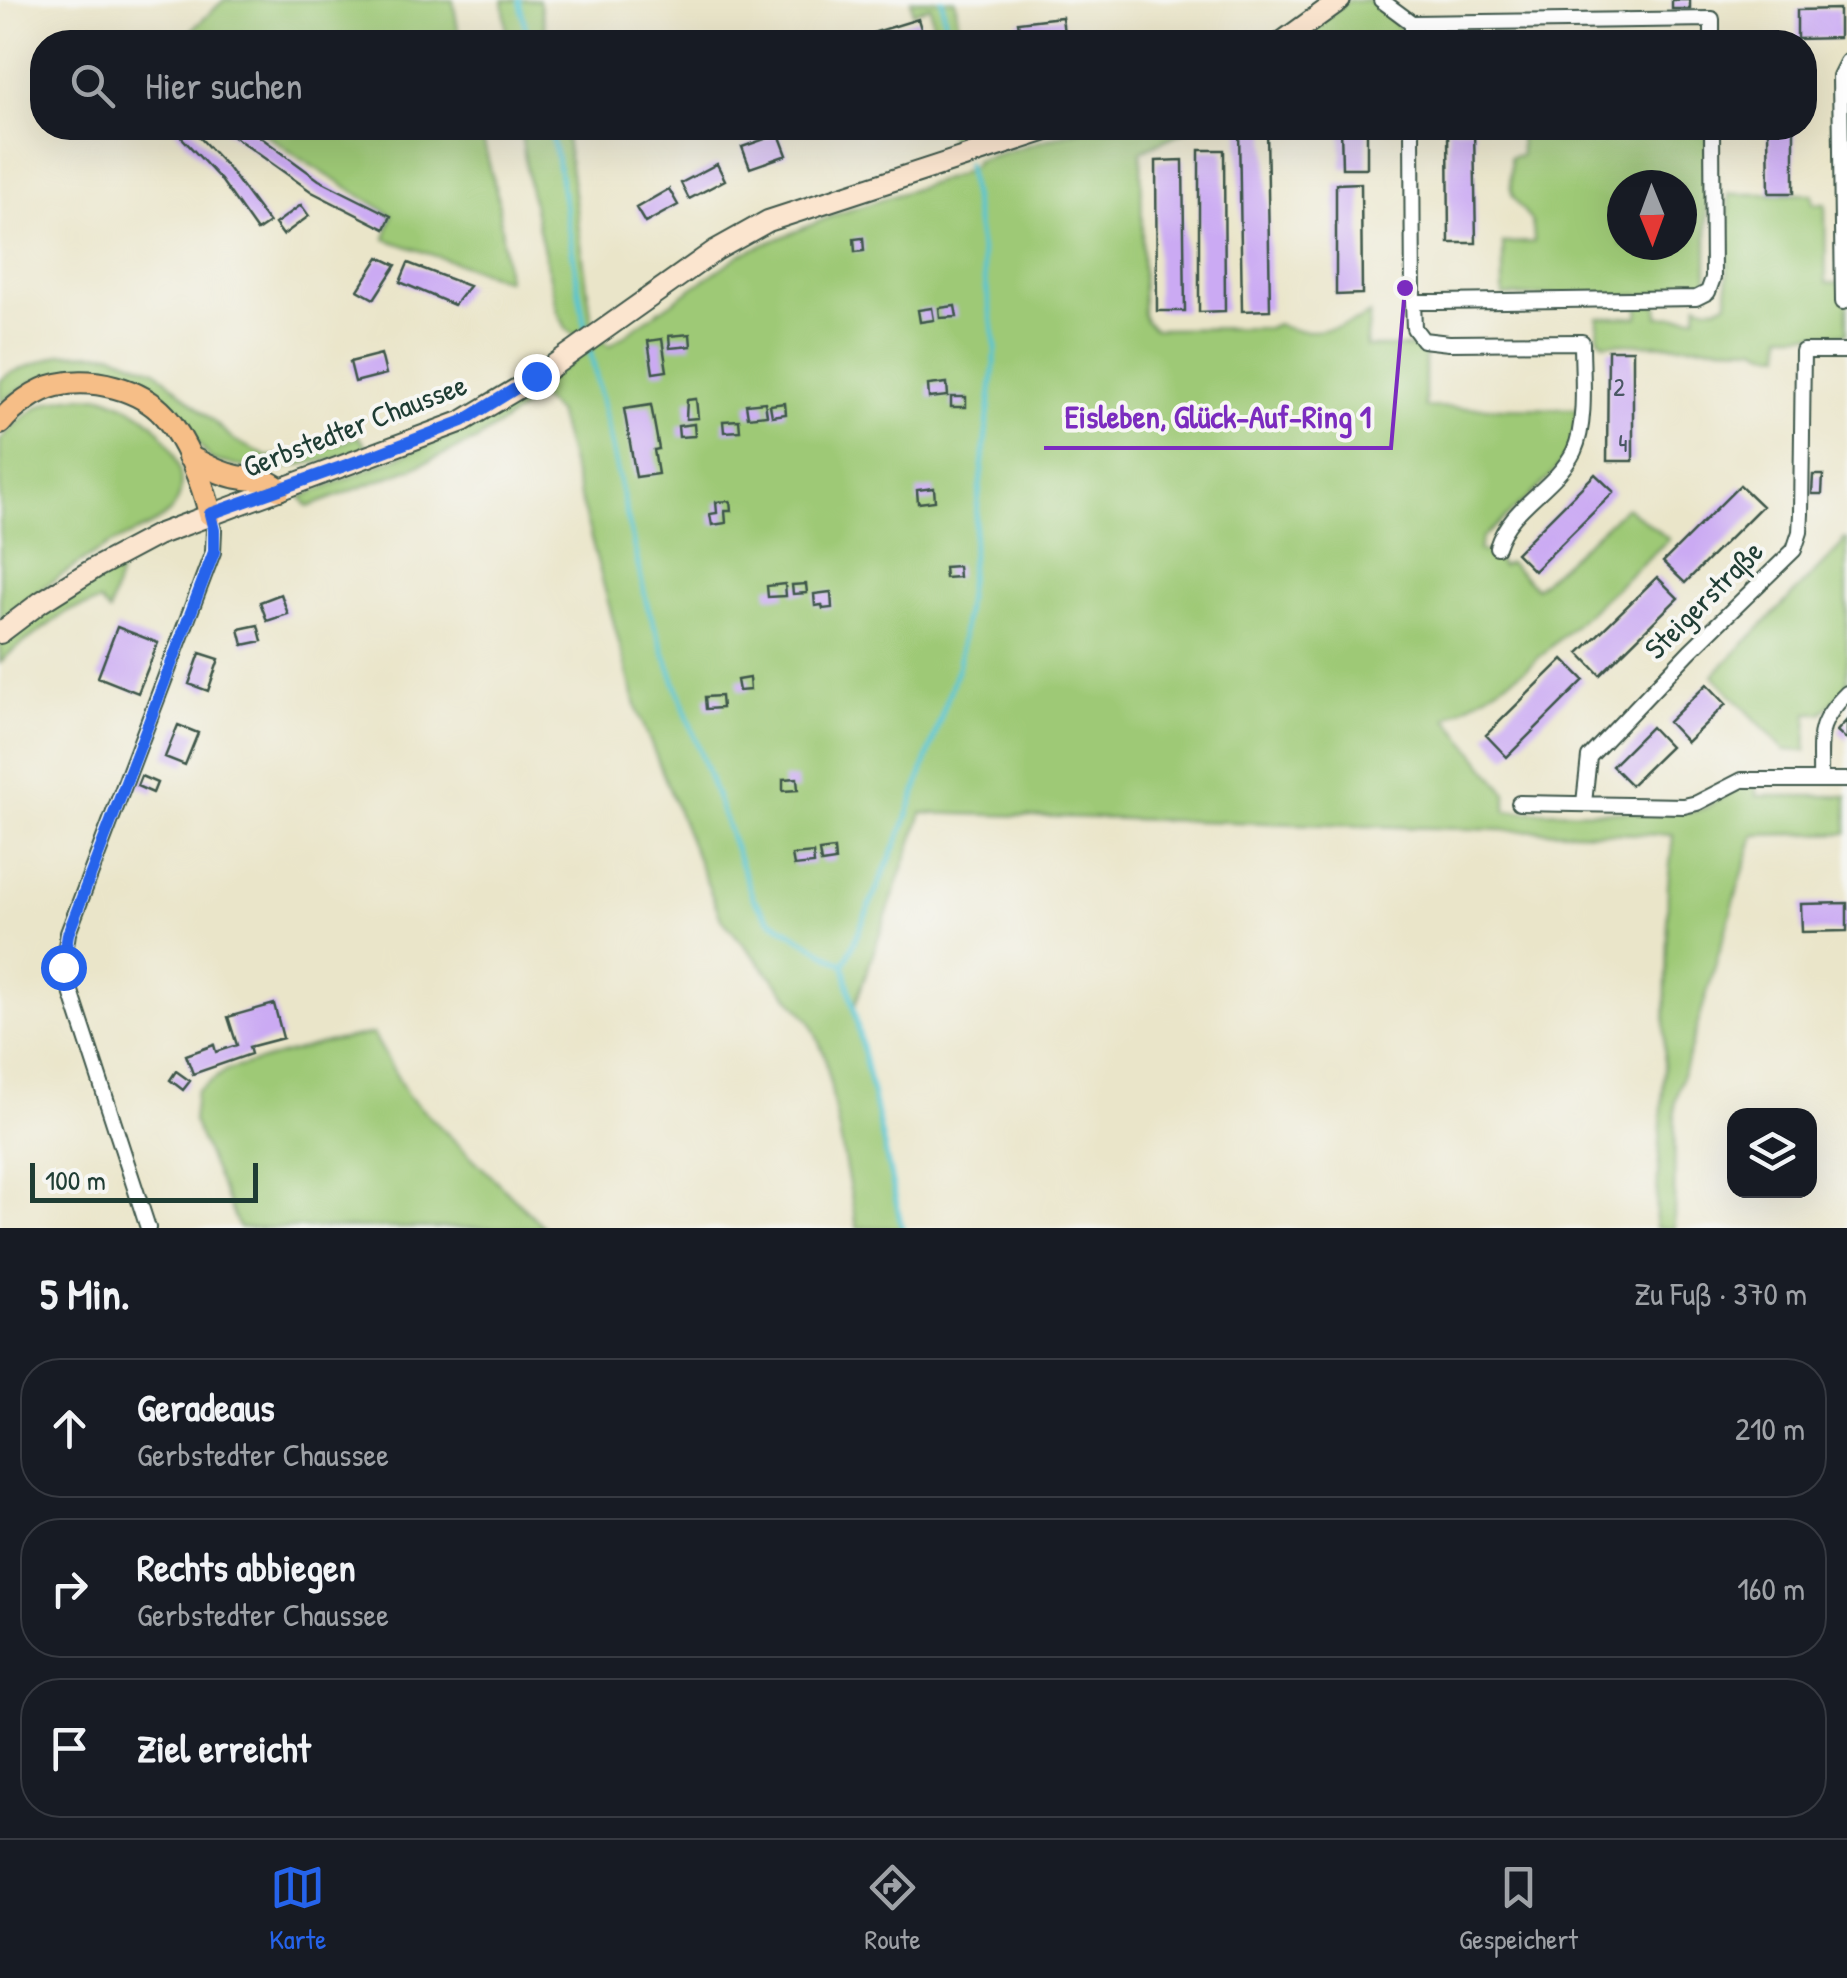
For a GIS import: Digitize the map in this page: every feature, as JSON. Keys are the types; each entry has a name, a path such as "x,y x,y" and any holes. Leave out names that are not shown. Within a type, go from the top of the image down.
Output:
{"main road":[{"path":"1299,30 1340,0"},
{"name":"Gerbstedter Chaussee","path":"0,633 95,568 157,535 463,421 514,392 716,250 768,221 1015,140"},
{"path":"0,423 40,391 56,385 75,382 134,394 166,417 189,457 210,514"},
{"path":"189,457 218,472 263,479 279,490"}],"street":[{"path":"1381,0 1412,23 1712,20 1712,30"},
{"path":"1412,23 1412,30"},
{"path":"1843,302 1840,76 1847,62"},
{"path":"1412,140 1414,328 1423,340 1582,342 1581,426 1575,448 1564,466 1502,530 1497,548"},
{"path":"1414,302 1696,298 1708,292 1713,278 1712,140"},
{"name":"Steigerstraße","path":"1584,803 1590,757 1690,651 1794,550 1801,514 1803,351 1847,351"},
{"path":"148,1228 63,967 68,934 214,552 210,514"},
{"path":"1820,780 1822,727 1830,710 1847,693"},
{"path":"1519,803 1684,806 1742,780 1847,780"}],"green space":[{"path":"224,0 453,0 458,30 192,30"},
{"path":"503,0 539,0 545,30 507,30"},
{"path":"911,0 955,0 959,30 934,30 930,6 913,13"},
{"path":"1349,0 1369,0 1400,30 1308,30"},
{"path":"274,140 483,140 498,199 507,280 385,239 392,215"},
{"path":"522,140 566,140 592,322 575,336 558,312"},
{"path":"950,140 974,140 951,146"},
{"path":"1045,140 1165,140 1141,151 1143,314 1154,329 1268,328 1277,324 1311,331 1337,327 1370,314 1366,347 1425,347 1425,407 1577,409 1571,444 1559,466 1482,538 1479,550 1494,555 1501,566 1509,563 1536,588 1626,507 1669,539 1525,670 1447,718 1506,793 1506,811 1692,812 1740,786 1757,786 1757,796 1847,796 1847,833 1754,835 1675,1101 1674,1228 1655,1228 1673,835 922,813 853,1011 902,1228 857,1228 825,1056 810,1021 721,918 637,709 557,412 539,397 477,440 412,468 308,507 301,497 474,426 514,403 603,340 609,346 741,254 835,215 957,175 975,165 975,161"},
{"path":"1520,140 1707,140 1707,281 1699,290 1685,295 1503,296 1503,243 1534,242 1531,220 1511,189 1510,157 1521,155"},
{"path":"1729,194 1812,194 1813,204 1825,204 1826,283 1847,283 1847,334 1782,334 1782,353 1756,347 1604,343 1598,337 1598,317 1638,317 1639,305 1657,304 1658,317 1696,316 1697,303 1713,307 1727,302"},
{"path":"111,353 156,370 234,440 268,457 315,452 359,436 367,448 333,459 261,471 212,460 162,400 128,378 85,371 37,379 0,402 0,381 10,373 62,354"},
{"path":"103,396 140,413 167,441 178,465 177,502 164,518 89,557 0,620 0,441 24,417 46,404"},
{"path":"1844,539 1847,688 1822,713 1808,713 1806,751 1785,750 1713,675"},
{"path":"121,568 109,612 100,602 68,611 0,663 0,644 58,601"},
{"path":"373,1034 408,1096 545,1228 239,1228 193,1121 196,1092 227,1070 327,1042"}],"building":[{"path":"1672,0 1690,0 1690,9 1672,9"},
{"path":"1839,9 1839,38 1817,39 1817,30 1797,30 1797,10"},
{"path":"1062,17 1064,30 1019,30 1018,22"},
{"path":"918,19 921,30 882,30"},
{"path":"184,140 202,140 269,223 257,231 221,180"},
{"path":"239,140 264,140 319,180 391,216 385,229 312,192"},
{"path":"762,140 781,140 787,155 750,168 742,147"},
{"path":"1239,140 1267,140 1270,310 1242,311"},
{"path":"1341,140 1367,140 1367,168 1342,168"},
{"path":"1448,140 1474,140 1476,243 1449,243"},
{"path":"1768,140 1794,140 1794,193 1769,193"},
{"path":"1199,150 1224,150 1225,311 1199,312"},
{"path":"1183,160 1185,311 1157,311 1156,161"},
{"path":"717,164 725,180 689,199 681,183"},
{"path":"1361,183 1362,294 1336,295 1336,184"},
{"path":"669,189 678,205 645,223 636,208"},
{"path":"301,205 309,216 283,235 275,224"},
{"path":"863,238 864,251 855,252 854,239"},
{"path":"379,257 396,265 374,299 358,290"},
{"path":"408,263 469,286 454,305 400,282"},
{"path":"955,306 957,317 940,318 939,308"},
{"path":"932,308 934,320 920,322 918,310"},
{"path":"690,334 691,346 670,348 669,336"},
{"path":"662,339 667,371 653,373 648,341"},
{"path":"1608,350 1633,350 1633,461 1607,461"},
{"path":"381,354 386,374 355,382 350,362"},
{"path":"947,383 948,396 929,398 928,385"},
{"path":"951,397 966,397 966,407 951,407"},
{"path":"696,399 698,418 686,419 687,400"},
{"path":"765,402 767,415 748,417 746,404"},
{"path":"785,403 786,414 772,416 770,405"},
{"path":"651,405 659,449 654,450 658,474 636,477 624,409"},
{"path":"739,420 740,431 724,432 723,421"},
{"path":"694,424 695,436 679,437 678,426"},
{"path":"1595,474 1614,492 1534,571 1516,553"},
{"path":"1813,475 1823,475 1822,494 1812,494"},
{"path":"1740,485 1762,506 1685,583 1663,562"},
{"path":"934,488 935,501 918,503 917,490"},
{"path":"730,501 731,511 725,511 726,523 712,525 710,514 717,513 716,502"},
{"path":"958,566 959,577 945,578 944,567"},
{"path":"1657,577 1678,598 1600,675 1579,653"},
{"path":"785,584 786,596 768,597 767,586"},
{"path":"806,584 807,593 793,594 792,585"},
{"path":"831,592 832,608 815,606 814,594"},
{"path":"281,594 288,614 267,621 260,602"},
{"path":"258,625 262,641 243,645 239,629"},
{"path":"117,627 158,643 138,693 98,677"},
{"path":"200,653 219,659 208,691 189,684"},
{"path":"1563,659 1584,680 1507,757 1486,735"},
{"path":"749,678 750,690 739,691 737,680"},
{"path":"1707,684 1726,704 1687,742 1668,722"},
{"path":"721,696 722,708 706,709 705,697"},
{"path":"1847,720 1847,740 1837,731"},
{"path":"178,725 198,733 185,765 165,757"},
{"path":"1651,727 1670,747 1631,785 1612,766"},
{"path":"141,776 157,783 153,793 137,786"},
{"path":"797,778 798,790 783,791 783,779"},
{"path":"834,849 835,861 821,863 819,851"},
{"path":"813,853 814,864 794,866 792,855"},
{"path":"1847,903 1847,931 1802,932 1801,904"},
{"path":"274,1004 283,1038 249,1047 251,1054 193,1074 186,1055 214,1045 216,1052 237,1045 228,1017"},
{"path":"176,1071 190,1081 183,1090 170,1080"}],"waterway":[{"path":"519,0 526,30"},
{"path":"942,0 946,30"},
{"path":"552,140 586,334"},
{"path":"962,140 965,153"},
{"path":"844,965 904,826 959,664 996,348 967,164"},
{"path":"590,350 647,605 753,898 769,919 844,965 902,1228"}],"place":[{"name":"Eisleben, Glück-Auf-Ring 1","path":"1405,288"}],"route":[{"path":"63,967 68,934 214,552 210,514 463,421 536,376"}]}
